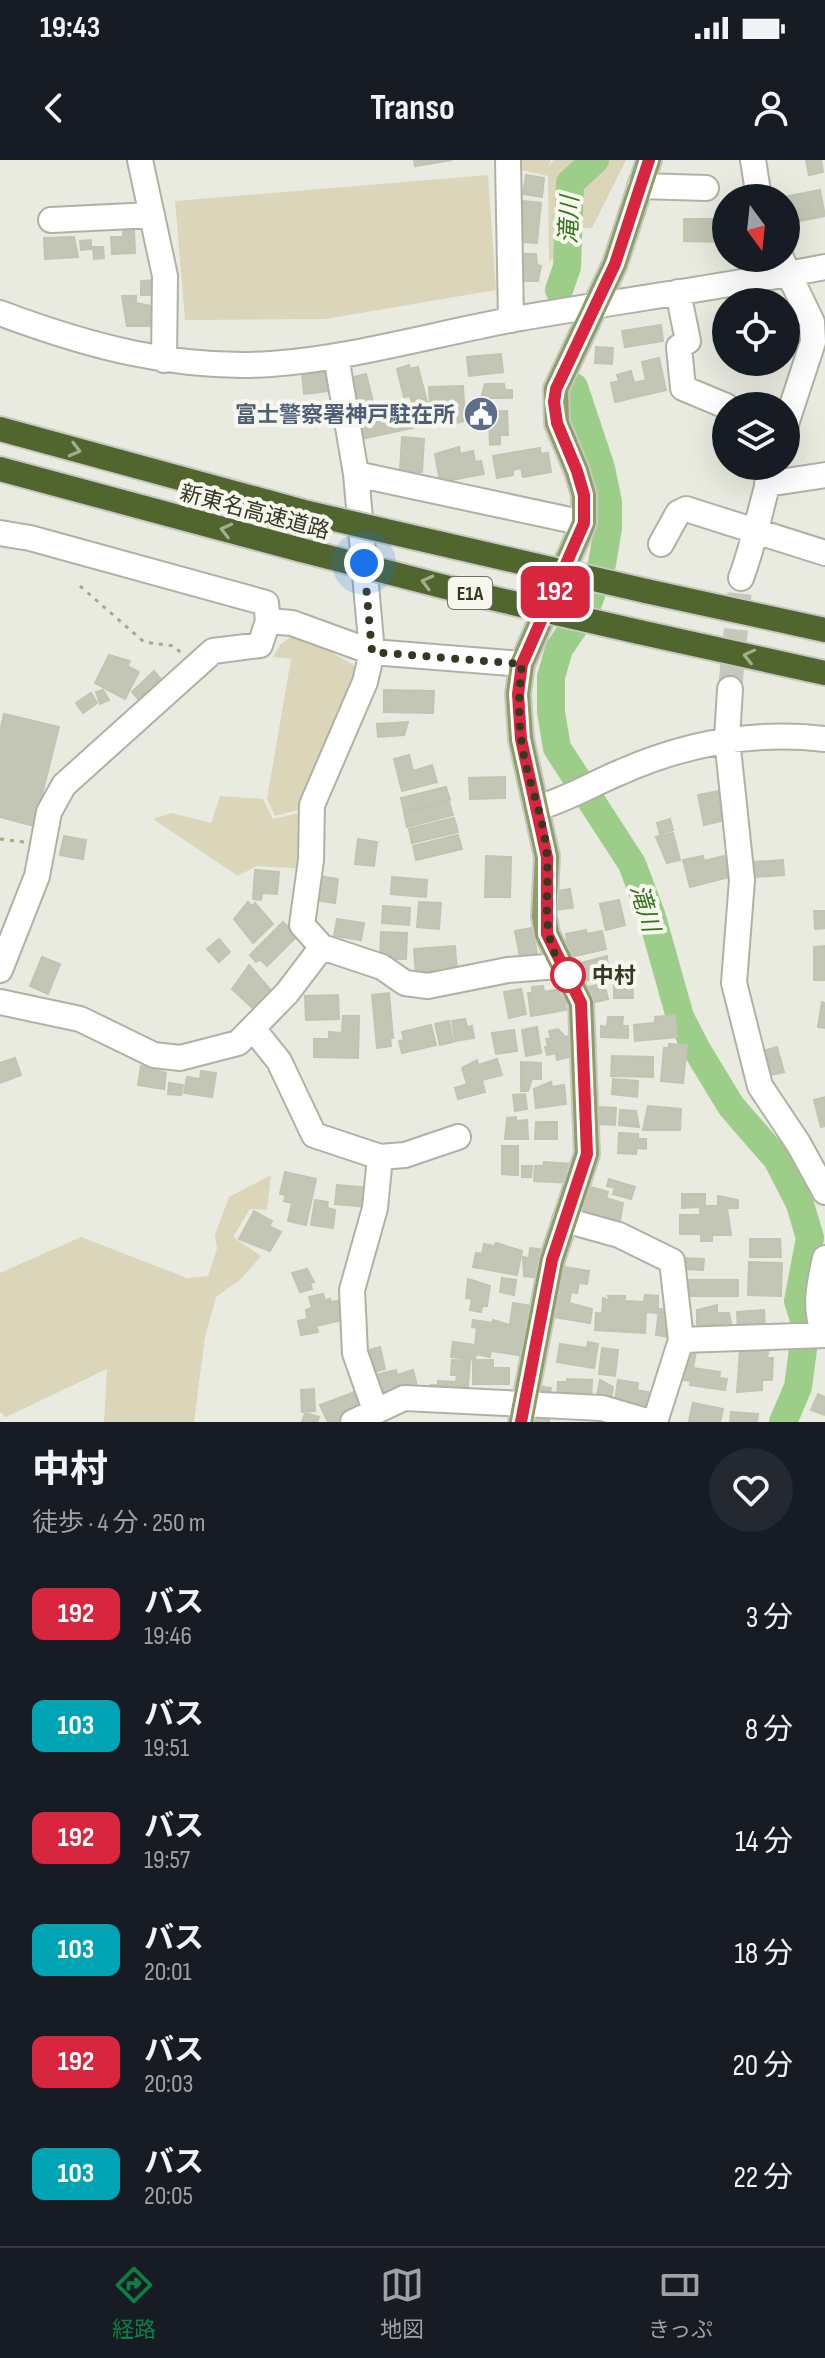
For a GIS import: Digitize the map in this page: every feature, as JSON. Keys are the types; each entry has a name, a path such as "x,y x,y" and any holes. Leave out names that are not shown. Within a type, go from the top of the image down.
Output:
{"highway":[{"name":"新東名高速道路","path":"0,429 308,513 825,630"},
{"name":"新東名高速道路","path":"0,469 461,591 825,673"}],"main road":[{"path":"523,1413 552,1260 587,1154 581,1003 571,979 559,966 545,925 547,857 521,739 518,694 522,664 584,523 584,495 557,423 556,389 597,305 649,160"}],"street":[{"path":"140,160 165,276 164,360"},
{"path":"508,160 511,320"},
{"path":"753,160 757,184"},
{"path":"640,186 706,188"},
{"path":"51,220 152,215"},
{"path":"800,266 825,267"},
{"path":"0,313 126,354 164,360 271,364 336,356 511,320 678,292 761,272"},
{"path":"789,272 812,322 813,342 797,392"},
{"path":"678,292 688,341 679,347 683,388 712,400"},
{"path":"336,356 356,474 372,652 365,682 312,805 311,860 302,925 322,947 382,967 405,983 428,986 508,970 559,966"},
{"path":"356,474 584,523"},
{"path":"800,475 825,475"},
{"path":"741,578 758,532 760,508 768,480"},
{"path":"661,544 678,513 686,509 825,553"},
{"path":"0,533 30,538 266,603 268,621 260,645 213,651 64,785 49,812 37,876 0,970"},
{"path":"268,621 292,623 372,652 522,664"},
{"path":"730,689 727,739 742,880 734,983 760,1086 798,1143 825,1192"},
{"path":"537,808 574,797 623,771 727,739 780,734 825,739"},
{"path":"0,1002 80,1019 154,1055 167,1057 209,1053 238,1043 254,1030 312,964 322,947"},
{"path":"254,1030 279,1061 314,1135 380,1157 405,1155 458,1137"},
{"path":"375,1410 355,1353 352,1290 375,1208 380,1157"},
{"path":"353,1422 404,1398 523,1413 602,1408 652,1422 681,1340 672,1261 619,1235 565,1220"},
{"path":"681,1340 790,1337 822,1330 816,1298 825,1258"}],"path":[{"path":"80,586 144,642 174,646 193,666"}],"shaded area":[{"path":"520,160 551,160 548,167 554,160 626,160 592,228 567,228 557,253 549,262 548,176 521,170"},
{"path":"488,175 496,290 325,319 185,320 175,201"},
{"path":"296,632 357,667 313,770 305,808 275,816 267,799 291,659 273,657 280,645"},
{"path":"220,796 263,799 273,819 308,811 309,869 257,866 238,876 153,819 172,813 211,823"},
{"path":"271,1175 267,1210 250,1209 233,1237 261,1256 241,1279 216,1297 205,1337 194,1422 104,1422 107,1369 6,1417 0,1412 0,1273 81,1237 187,1278 208,1276 217,1249 215,1235 229,1197"}],"building":[{"path":"414,160 452,160 415,166"},
{"path":"806,160 821,160 823,172 809,175"},
{"path":"526,175 544,178 542,197 523,194"},
{"path":"820,190 825,216 800,221 800,194"},
{"path":"523,201 541,203 537,243 522,242"},
{"path":"684,219 712,219 712,242 684,241"},
{"path":"123,231 134,231 135,253 112,254 111,237 123,237"},
{"path":"74,237 78,257 45,259 44,238"},
{"path":"91,240 91,249 81,250 80,241"},
{"path":"93,247 103,247 104,258 94,259"},
{"path":"522,254 536,254 537,265 541,266 538,281 523,281"},
{"path":"156,280 156,295 141,295 141,281"},
{"path":"122,296 136,296 136,303 157,307 158,326 127,326"},
{"path":"661,325 663,341 625,347 622,331"},
{"path":"596,347 613,348 612,364 595,363"},
{"path":"501,354 503,372 469,376 467,357"},
{"path":"659,358 666,390 615,402 611,383 619,381 617,375 631,371 634,383 646,380 642,362"},
{"path":"409,365 410,369 418,367 427,402 413,406 410,396 404,397 397,369"},
{"path":"327,371 330,391 304,394 302,374"},
{"path":"366,374 374,406 392,402 394,407 408,404 412,420 417,419 415,411 422,410 426,425 361,439 347,379"},
{"path":"485,384 504,384 505,390 512,390 512,398 481,398"},
{"path":"463,386 465,421 441,426 435,410 438,406 430,407 429,387"},
{"path":"489,411 507,411 508,435 500,435 500,444 490,445"},
{"path":"402,437 424,439 422,472 400,471"},
{"path":"459,447 460,454 473,451 475,462 481,461 484,474 440,482 435,454"},
{"path":"540,448 541,454 548,453 551,472 523,477 521,468 513,470 513,475 497,478 493,456"},
{"path":"109,655 130,661 127,666 139,672 125,699 95,683"},
{"path":"154,671 163,682 141,702 132,692"},
{"path":"103,690 109,700 100,704 96,692"},
{"path":"384,690 434,691 433,713 384,712"},
{"path":"91,693 97,703 83,713 76,703"},
{"path":"4,714 59,727 34,826 0,817 0,732"},
{"path":"408,722 404,735 378,737 377,724"},
{"path":"409,755 413,771 432,765 437,782 402,791 394,759"},
{"path":"505,777 505,798 470,799 469,778"},
{"path":"446,787 450,800 404,811 401,798"},
{"path":"719,791 725,820 704,825 698,795"},
{"path":"449,802 453,815 407,827 404,813"},
{"path":"454,818 458,832 412,843 409,829"},
{"path":"670,819 673,830 660,834 657,823"},
{"path":"673,833 680,860 667,863 656,837"},
{"path":"458,835 462,849 416,860 413,846"},
{"path":"64,836 86,840 83,859 60,855"},
{"path":"358,839 377,842 374,866 355,864"},
{"path":"486,856 511,857 510,897 485,897"},
{"path":"703,856 704,861 724,856 729,877 690,887 683,860"},
{"path":"783,860 784,875 754,877 753,862"},
{"path":"255,870 279,872 277,894 262,893 261,900 253,899"},
{"path":"319,876 338,879 335,903 316,900"},
{"path":"392,877 427,880 426,897 391,894"},
{"path":"570,889 573,908 556,910 553,892"},
{"path":"619,900 625,925 606,930 600,904"},
{"path":"248,902 252,906 255,903 273,924 253,943 234,919"},
{"path":"419,902 441,903 439,929 417,927"},
{"path":"383,906 410,908 409,925 382,923"},
{"path":"814,911 825,911 825,928 815,929"},
{"path":"337,919 364,923 361,940 334,936"},
{"path":"283,922 297,936 267,966 260,959 256,962 250,955"},
{"path":"532,928 538,959 521,962 515,931"},
{"path":"586,930 587,934 602,931 606,949 570,957 566,934"},
{"path":"381,932 407,933 406,959 380,959"},
{"path":"219,939 230,952 219,962 207,949"},
{"path":"455,946 457,972 416,975 414,949"},
{"path":"825,946 825,980 814,980 814,947"},
{"path":"607,956 608,975 585,981 581,963"},
{"path":"42,957 60,964 48,994 30,986"},
{"path":"249,965 275,995 258,1013 232,989"},
{"path":"624,977 632,977 633,998 614,998 614,984 624,983"},
{"path":"604,983 608,999 592,1003 589,987"},
{"path":"543,986 544,992 562,989 566,1010 531,1016 528,993 532,993 532,987"},
{"path":"521,989 526,1014 509,1018 504,992"},
{"path":"389,993 393,1038 390,1038 391,1046 377,1048 372,995"},
{"path":"338,995 339,1019 306,1020 305,996"},
{"path":"822,1002 825,1003 825,1028 818,1027"},
{"path":"675,1015 677,1037 635,1041 634,1025 655,1023 655,1017"},
{"path":"343,1016 359,1016 358,1058 314,1057 314,1039 329,1039 329,1032 342,1033"},
{"path":"608,1017 623,1017 622,1026 628,1026 628,1038 601,1037 601,1026 607,1027"},
{"path":"465,1019 467,1027 472,1026 474,1038 455,1041 452,1021"},
{"path":"449,1021 453,1042 440,1045 435,1024"},
{"path":"431,1025 436,1045 402,1053 399,1041 404,1040 402,1032"},
{"path":"537,1027 541,1053 526,1056 522,1030"},
{"path":"558,1029 565,1037 572,1035 576,1055 557,1060 556,1053 547,1055 545,1047 548,1046 546,1039 551,1038 549,1031"},
{"path":"514,1030 517,1051 496,1054 492,1033"},
{"path":"669,1044 687,1045 683,1083 661,1081 664,1048 669,1048"},
{"path":"777,1047 784,1072 762,1077 756,1053"},
{"path":"612,1056 653,1057 653,1077 611,1076"},
{"path":"15,1058 21,1075 0,1083 0,1063"},
{"path":"497,1059 502,1075 482,1080 485,1092 458,1099 455,1088 467,1084 462,1068 477,1060 478,1065"},
{"path":"521,1062 541,1063 541,1079 532,1079 528,1091 521,1091"},
{"path":"141,1066 166,1073 164,1089 138,1085"},
{"path":"201,1071 216,1073 212,1097 184,1093 187,1077 200,1079"},
{"path":"613,1079 638,1081 637,1097 612,1094"},
{"path":"551,1082 552,1087 564,1085 566,1104 536,1108 534,1089"},
{"path":"169,1083 183,1085 181,1095 168,1094"},
{"path":"525,1094 527,1109 515,1111 513,1095"},
{"path":"825,1097 825,1126 821,1127 814,1100"},
{"path":"648,1106 681,1109 680,1130 643,1130"},
{"path":"600,1107 616,1108 615,1125 599,1124"},
{"path":"620,1110 636,1111 639,1127 619,1125"},
{"path":"516,1117 516,1121 527,1120 528,1139 505,1139 507,1118"},
{"path":"536,1122 557,1122 557,1139 535,1139"},
{"path":"619,1133 638,1134 638,1139 646,1139 646,1149 637,1148 636,1154 618,1153"},
{"path":"502,1146 518,1146 518,1175 502,1174"},
{"path":"544,1162 573,1164 572,1183 534,1181 535,1166 543,1166"},
{"path":"522,1166 532,1166 531,1177 522,1177"},
{"path":"285,1172 316,1179 306,1225 288,1221 292,1203 284,1201 286,1195 280,1194"},
{"path":"609,1179 635,1187 631,1199 613,1194 615,1188 607,1186"},
{"path":"337,1185 370,1188 368,1207 335,1204"},
{"path":"591,1187 608,1192 606,1198 623,1203 619,1227 582,1216"},
{"path":"682,1194 705,1194 705,1206 718,1206 718,1196 738,1200 738,1208 727,1208 731,1235 712,1235 712,1241 701,1241 701,1234 680,1234 680,1215 700,1215 700,1207 682,1208"},
{"path":"315,1200 328,1202 327,1208 335,1210 333,1228 311,1225"},
{"path":"254,1211 272,1221 269,1226 281,1232 270,1251 239,1239"},
{"path":"750,1239 780,1239 781,1257 750,1257"},
{"path":"496,1243 522,1251 517,1275 473,1267 476,1253 482,1254 484,1244 494,1246"},
{"path":"530,1248 546,1250 542,1278 524,1276 523,1257 529,1258"},
{"path":"683,1258 704,1259 703,1270 682,1269"},
{"path":"749,1262 782,1263 781,1296 748,1295"},
{"path":"564,1267 589,1271 587,1284 579,1283 577,1293 571,1292 569,1303 592,1309 590,1323 553,1317"},
{"path":"307,1269 314,1282 310,1283 312,1289 300,1292 292,1273"},
{"path":"502,1278 516,1280 514,1295 500,1292"},
{"path":"468,1279 490,1286 487,1306 482,1306 481,1312 470,1310 472,1299 466,1298"},
{"path":"689,1280 738,1280 738,1296 689,1296"},
{"path":"323,1294 325,1300 330,1299 331,1302 343,1300 347,1319 316,1326 318,1332 301,1335 298,1321 307,1319 306,1310 312,1308 309,1297"},
{"path":"645,1295 658,1296 658,1313 646,1312 645,1333 595,1330 596,1313 602,1314 603,1298 610,1301 608,1296 625,1296 625,1301 644,1302"},
{"path":"513,1303 539,1307 532,1357 491,1351 490,1357 476,1354 475,1360 451,1357 453,1342 475,1345 477,1328 472,1327 473,1320 492,1323 493,1320 510,1325"},
{"path":"717,1305 717,1313 729,1313 732,1328 697,1330 697,1310"},
{"path":"659,1309 672,1310 669,1337 656,1335"},
{"path":"764,1310 765,1329 738,1331 737,1312"},
{"path":"588,1342 598,1344 594,1368 557,1362 560,1344 587,1348"},
{"path":"380,1347 385,1369 369,1373 363,1352"},
{"path":"602,1348 618,1350 615,1376 599,1374"},
{"path":"681,1349 696,1351 693,1368 720,1372 719,1378 727,1379 725,1390 690,1385 691,1381 676,1379"},
{"path":"740,1349 768,1351 767,1358 773,1358 772,1380 762,1380 762,1390 737,1392"},
{"path":"452,1360 470,1361 467,1398 430,1395 431,1385 438,1385 438,1381 456,1382 457,1375 451,1375"},
{"path":"473,1360 493,1360 493,1368 509,1368 509,1384 473,1384"},
{"path":"396,1370 397,1375 413,1370 418,1390 383,1400 376,1375"},
{"path":"567,1379 592,1380 591,1402 557,1400 558,1382 567,1382"},
{"path":"600,1380 613,1387 610,1404 596,1401"},
{"path":"618,1380 638,1383 637,1390 652,1393 648,1414 614,1409"},
{"path":"538,1386 551,1388 549,1399 537,1398"},
{"path":"314,1389 315,1411 302,1412 301,1390"},
{"path":"360,1390 369,1409 342,1422 328,1422 320,1405"},
{"path":"818,1394 825,1397 825,1415 811,1410"},
{"path":"693,1403 723,1409 720,1422 689,1421"},
{"path":"534,1409 550,1410 549,1422 533,1422"},
{"path":"731,1412 758,1414 757,1422 730,1422"},
{"path":"305,1413 319,1417 317,1422 302,1422"}],"waterway":[{"name":"滝川","path":"559,290 567,267 570,183 595,160"},
{"name":"滝川","path":"574,387 601,468 608,502 608,528 602,564 586,609 559,649 551,677 551,712 557,748 632,864 652,917 680,1017 697,1050 731,1106 777,1159 800,1204 810,1238 798,1301 806,1326 798,1387 783,1422"}],"tunnel":[{"path":"730,689 741,578"}],"bus line":[{"name":"192","path":"521,1422 552,1260 585,1168 587,1154 581,1003 571,979 559,966 547,934 544,916 547,857 521,739 518,694 522,664 581,536 584,523 584,495 557,423 556,389 615,264 649,160"}],"place":[{"name":"富士警察署神戸駐在所","path":"481,414"},
{"name":"中村","path":"568,975"}],"route":[{"path":"364,563 372,652 522,664 518,694 521,739 547,857 544,916 559,966 571,979 568,975"}]}
